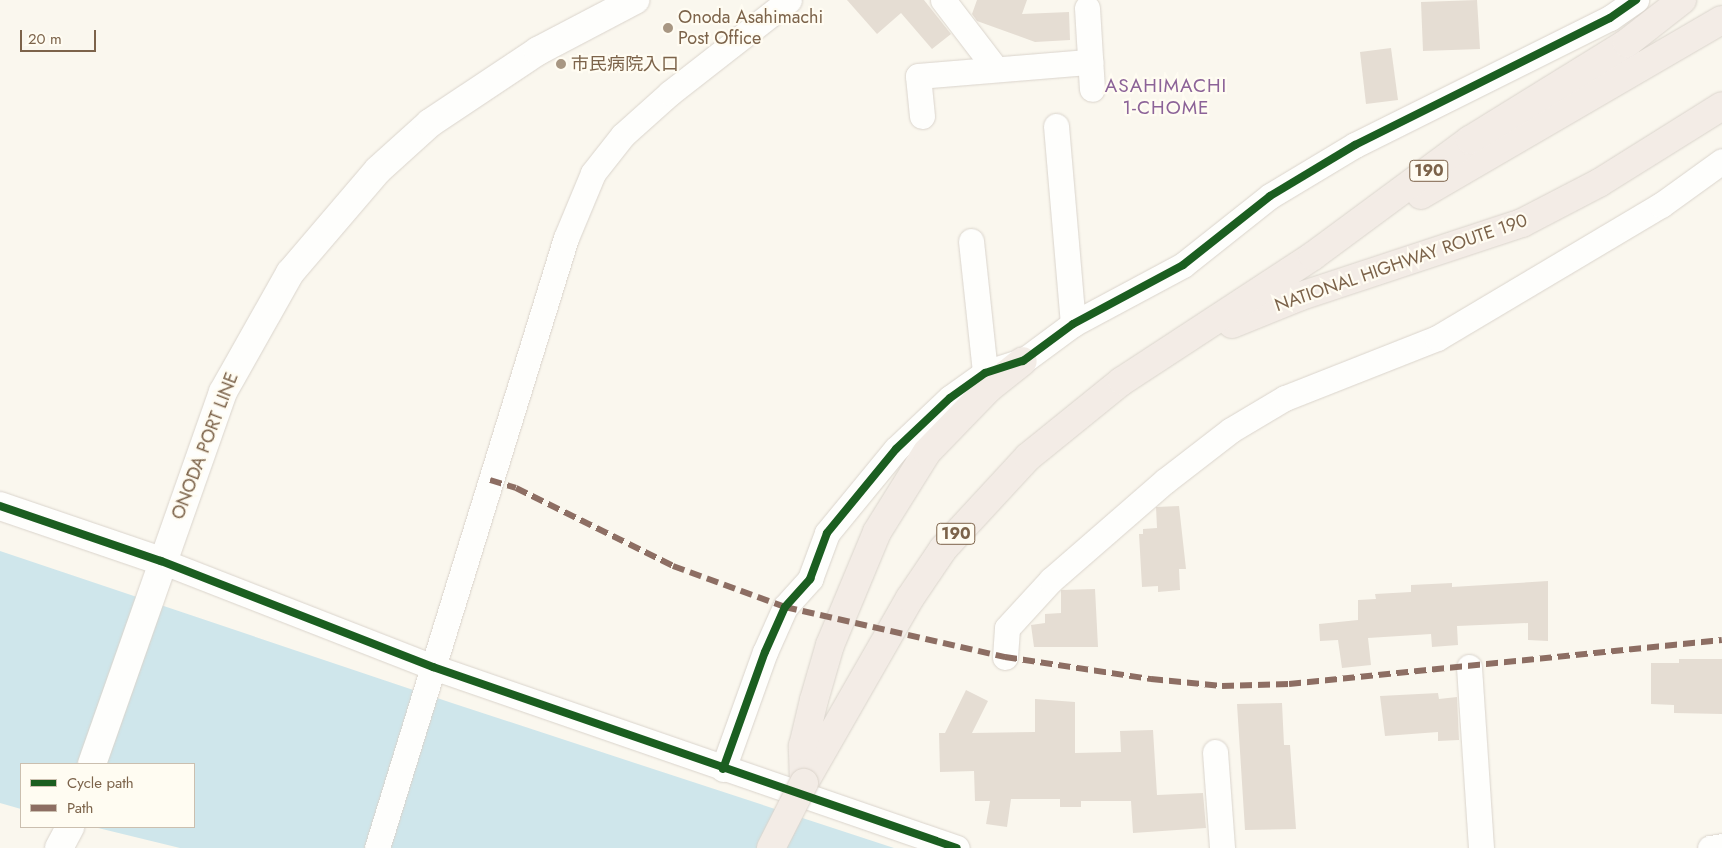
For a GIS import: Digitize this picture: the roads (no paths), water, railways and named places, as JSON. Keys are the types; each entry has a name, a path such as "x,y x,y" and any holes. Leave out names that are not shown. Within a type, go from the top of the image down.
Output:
{"highway":[{"name":"NATIONAL HIGHWAY ROUTE 190","path":"771,848 804,783 910,598 943,549 1015,470 1071,419 1313,256 1470,140 1627,43 1682,0"},
{"path":"1313,256 1722,20"},
{"name":"NATIONAL HIGHWAY ROUTE 190","path":"1178,346 1300,296 1522,223 1599,183 1722,106"},
{"path":"804,783 803,746 814,700 830,646 877,532 927,452 989,388 1023,361"}],"main road":[{"name":"ONODA PORT LINE","path":"92,763 157,573 223,392 265,312 334,217 386,163 481,86 538,51 635,0"},
{"path":"0,506 157,573"}],"street":[{"path":"377,848 566,238 593,174 623,135 670,93 789,0"},
{"path":"943,0 996,69"},
{"path":"723,769 765,652 785,607 810,579 827,533 896,449 950,398 985,373 1023,361 1073,324 1183,265 1270,196 1355,145 1610,18 1636,0"},
{"path":"1087,8 1092,89"},
{"path":"922,116 918,76 1090,62"},
{"path":"1056,126 1073,324"},
{"path":"1005,657 1006,628 1051,580 1164,481 1232,430 1285,398 1437,338 1661,205 1722,162"},
{"path":"971,241 985,373"},
{"path":"157,573 429,678 723,769 957,848"},
{"path":"1468,667 1481,848"},
{"path":"1215,752 1222,848"},
{"path":"1710,848 1722,846"}],"water":[{"path":"0,551 452,703 894,848 180,848 98,828 195,828 195,763 20,763 20,809 0,803"}],"place":[{"name":"Onoda Asahimachi Post Office","path":"668,28"},
{"name":"市民病院入口","path":"561,64"}],"district":[{"name":"ASAHIMACHI 1-CHOME","path":"1166,97"}]}
